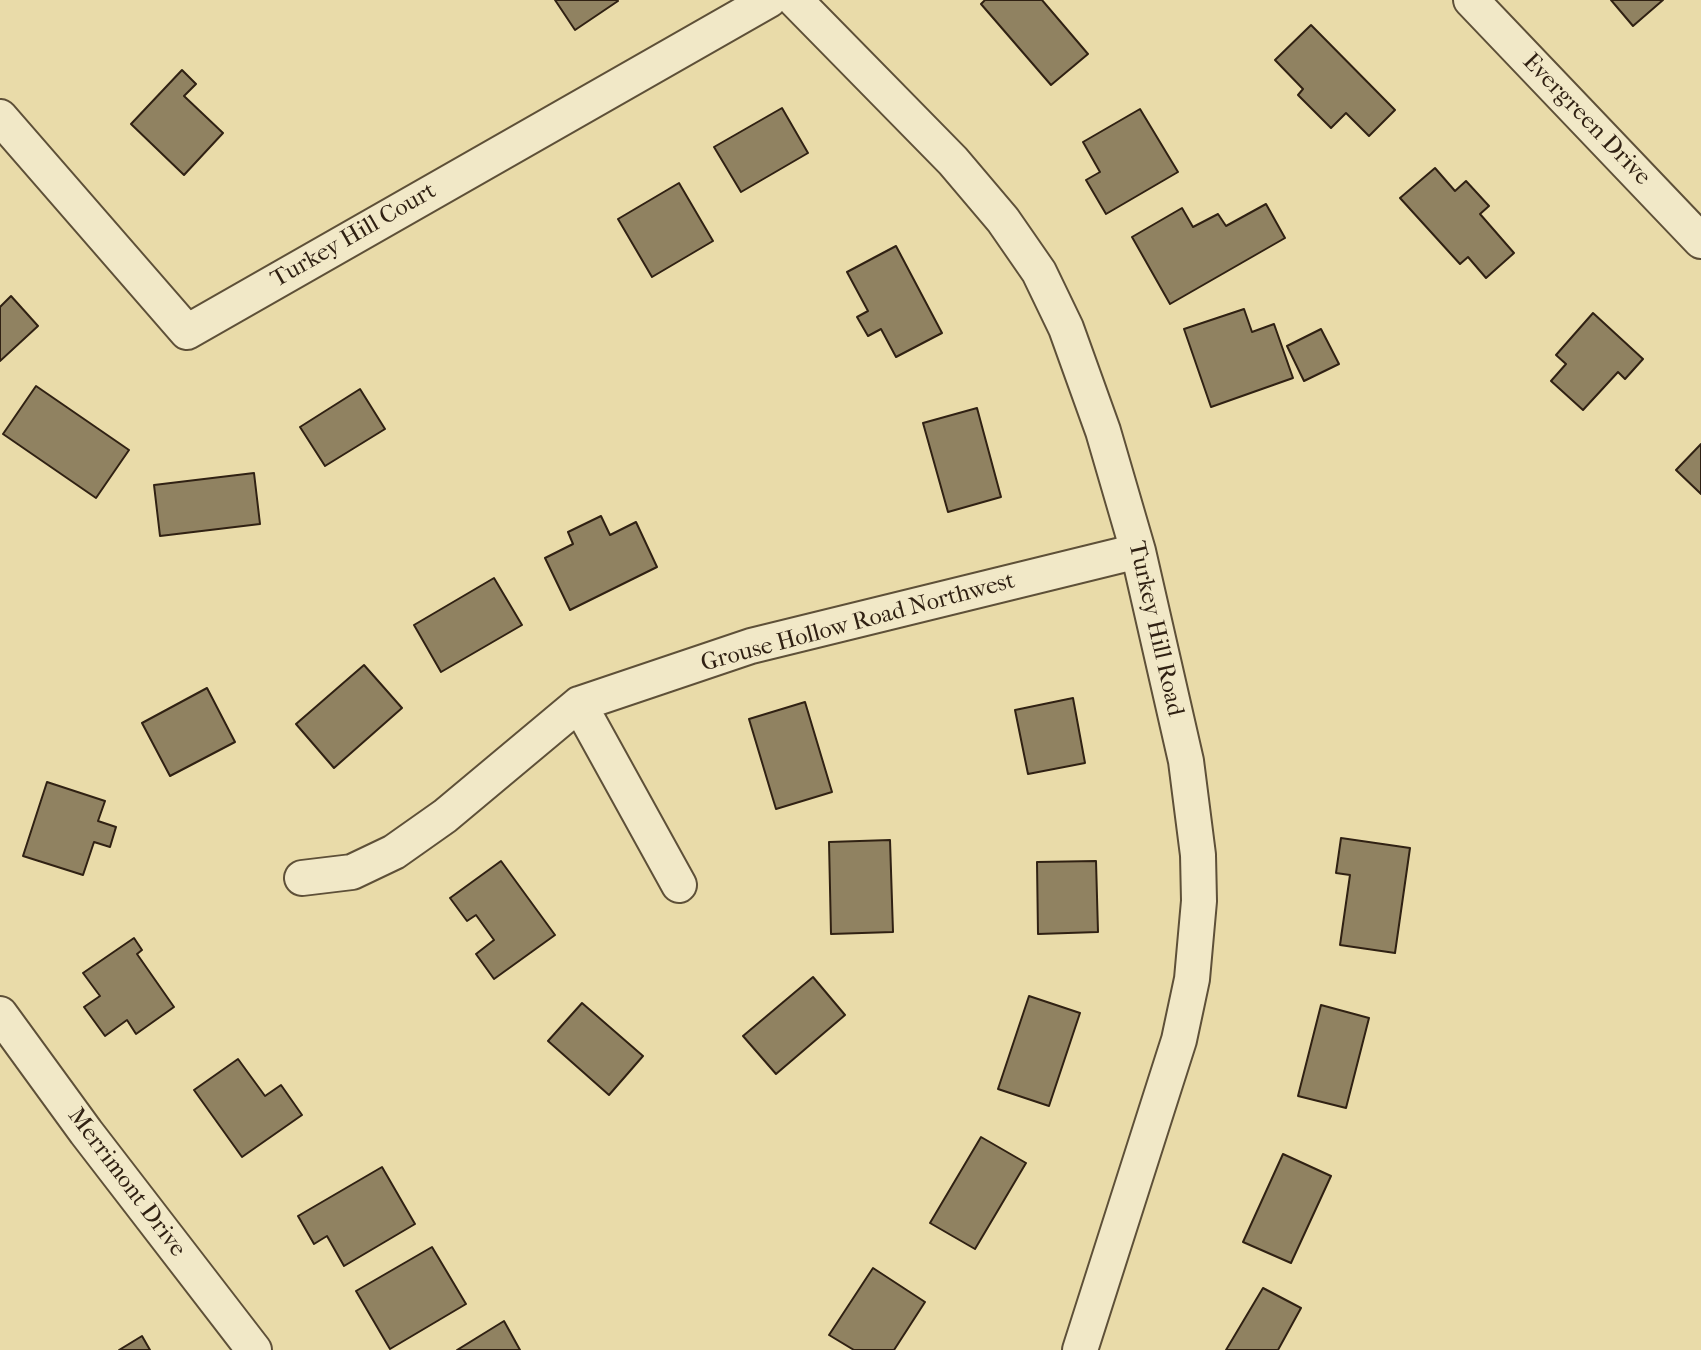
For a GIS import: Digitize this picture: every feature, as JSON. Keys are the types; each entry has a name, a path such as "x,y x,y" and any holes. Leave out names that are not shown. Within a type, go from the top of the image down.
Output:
{"street":[{"name":"Turkey Hill Court","path":"0,117 187,332 769,0"},
{"name":"Turkey Hill Road","path":"795,0 953,161 1003,220 1039,272 1066,328 1103,431 1138,551 1186,761 1197,838 1199,901 1192,979 1179,1040 1080,1350"},
{"name":"Evergreen Drive","path":"1471,0 1701,241"},
{"name":"Grouse Hollow Road Northwest","path":"302,878 352,872 394,852 445,816 579,704 751,646 1138,551"},
{"path":"579,704 679,885"},
{"name":"Merrimont Drive","path":"0,1014 86,1132 254,1350"}],"building":[{"path":"555,0 617,0 618,1 575,30"},
{"path":"985,0 1042,0 1088,54 1051,85 981,4"},
{"path":"1611,0 1663,0 1633,26"},
{"path":"1311,25 1395,110 1369,136 1346,113 1331,128 1298,95 1303,89 1275,60"},
{"path":"182,70 196,84 184,96 223,133 184,175 131,124"},
{"path":"782,108 808,153 741,192 714,147"},
{"path":"1140,109 1178,172 1106,214 1086,180 1100,172 1083,142"},
{"path":"1435,168 1455,191 1466,181 1489,206 1480,214 1514,253 1486,278 1468,257 1460,264 1400,198"},
{"path":"679,183 713,241 652,277 618,219"},
{"path":"1266,204 1285,238 1170,304 1132,237 1182,208 1193,227 1218,214 1226,226"},
{"path":"896,246 942,333 896,357 881,329 868,336 857,317 868,311 847,272"},
{"path":"11,296 38,326 0,361 0,307"},
{"path":"1244,309 1252,332 1274,324 1293,378 1211,407 1184,329"},
{"path":"1593,313 1643,359 1625,379 1618,372 1583,410 1551,381 1566,364 1556,355"},
{"path":"1321,329 1339,364 1304,381 1287,346"},
{"path":"36,386 129,450 96,498 3,434"},
{"path":"360,389 385,429 325,466 300,427"},
{"path":"977,408 1001,497 948,512 923,423"},
{"path":"1701,444 1701,494 1676,470"},
{"path":"254,473 260,524 160,536 154,485"},
{"path":"601,516 610,535 636,522 657,567 570,610 545,558 573,544 568,532"},
{"path":"494,578 522,625 441,672 414,625"},
{"path":"364,665 402,708 334,768 296,724"},
{"path":"207,688 235,742 170,776 142,723"},
{"path":"1073,698 1085,763 1028,774 1015,710"},
{"path":"805,702 832,792 776,809 749,719"},
{"path":"47,782 105,801 98,821 116,827 110,847 94,842 83,875 23,856"},
{"path":"1341,838 1410,848 1395,953 1340,945 1350,875 1336,873"},
{"path":"890,840 893,932 831,934 829,842"},
{"path":"501,861 555,935 494,979 476,954 494,940 476,915 467,921 450,898"},
{"path":"1096,861 1098,932 1038,934 1037,862"},
{"path":"134,938 142,950 137,954 174,1007 136,1034 127,1020 105,1036 84,1007 100,996 83,973"},
{"path":"813,977 845,1015 776,1074 743,1036"},
{"path":"1029,996 1080,1013 1049,1106 998,1089"},
{"path":"582,1003 643,1056 609,1095 548,1041"},
{"path":"1321,1005 1369,1018 1346,1108 1298,1096"},
{"path":"238,1059 265,1096 281,1085 302,1115 242,1157 194,1090"},
{"path":"981,1137 1026,1163 975,1249 930,1223"},
{"path":"1283,1154 1331,1176 1291,1263 1243,1242"},
{"path":"382,1167 415,1224 344,1266 327,1236 314,1244 298,1216"},
{"path":"432,1247 466,1304 390,1349 356,1291"},
{"path":"873,1268 925,1302 894,1350 854,1350 829,1335"},
{"path":"1263,1288 1301,1308 1278,1350 1226,1350"},
{"path":"504,1321 520,1350 457,1350"},
{"path":"142,1336 150,1350 119,1350"}]}
